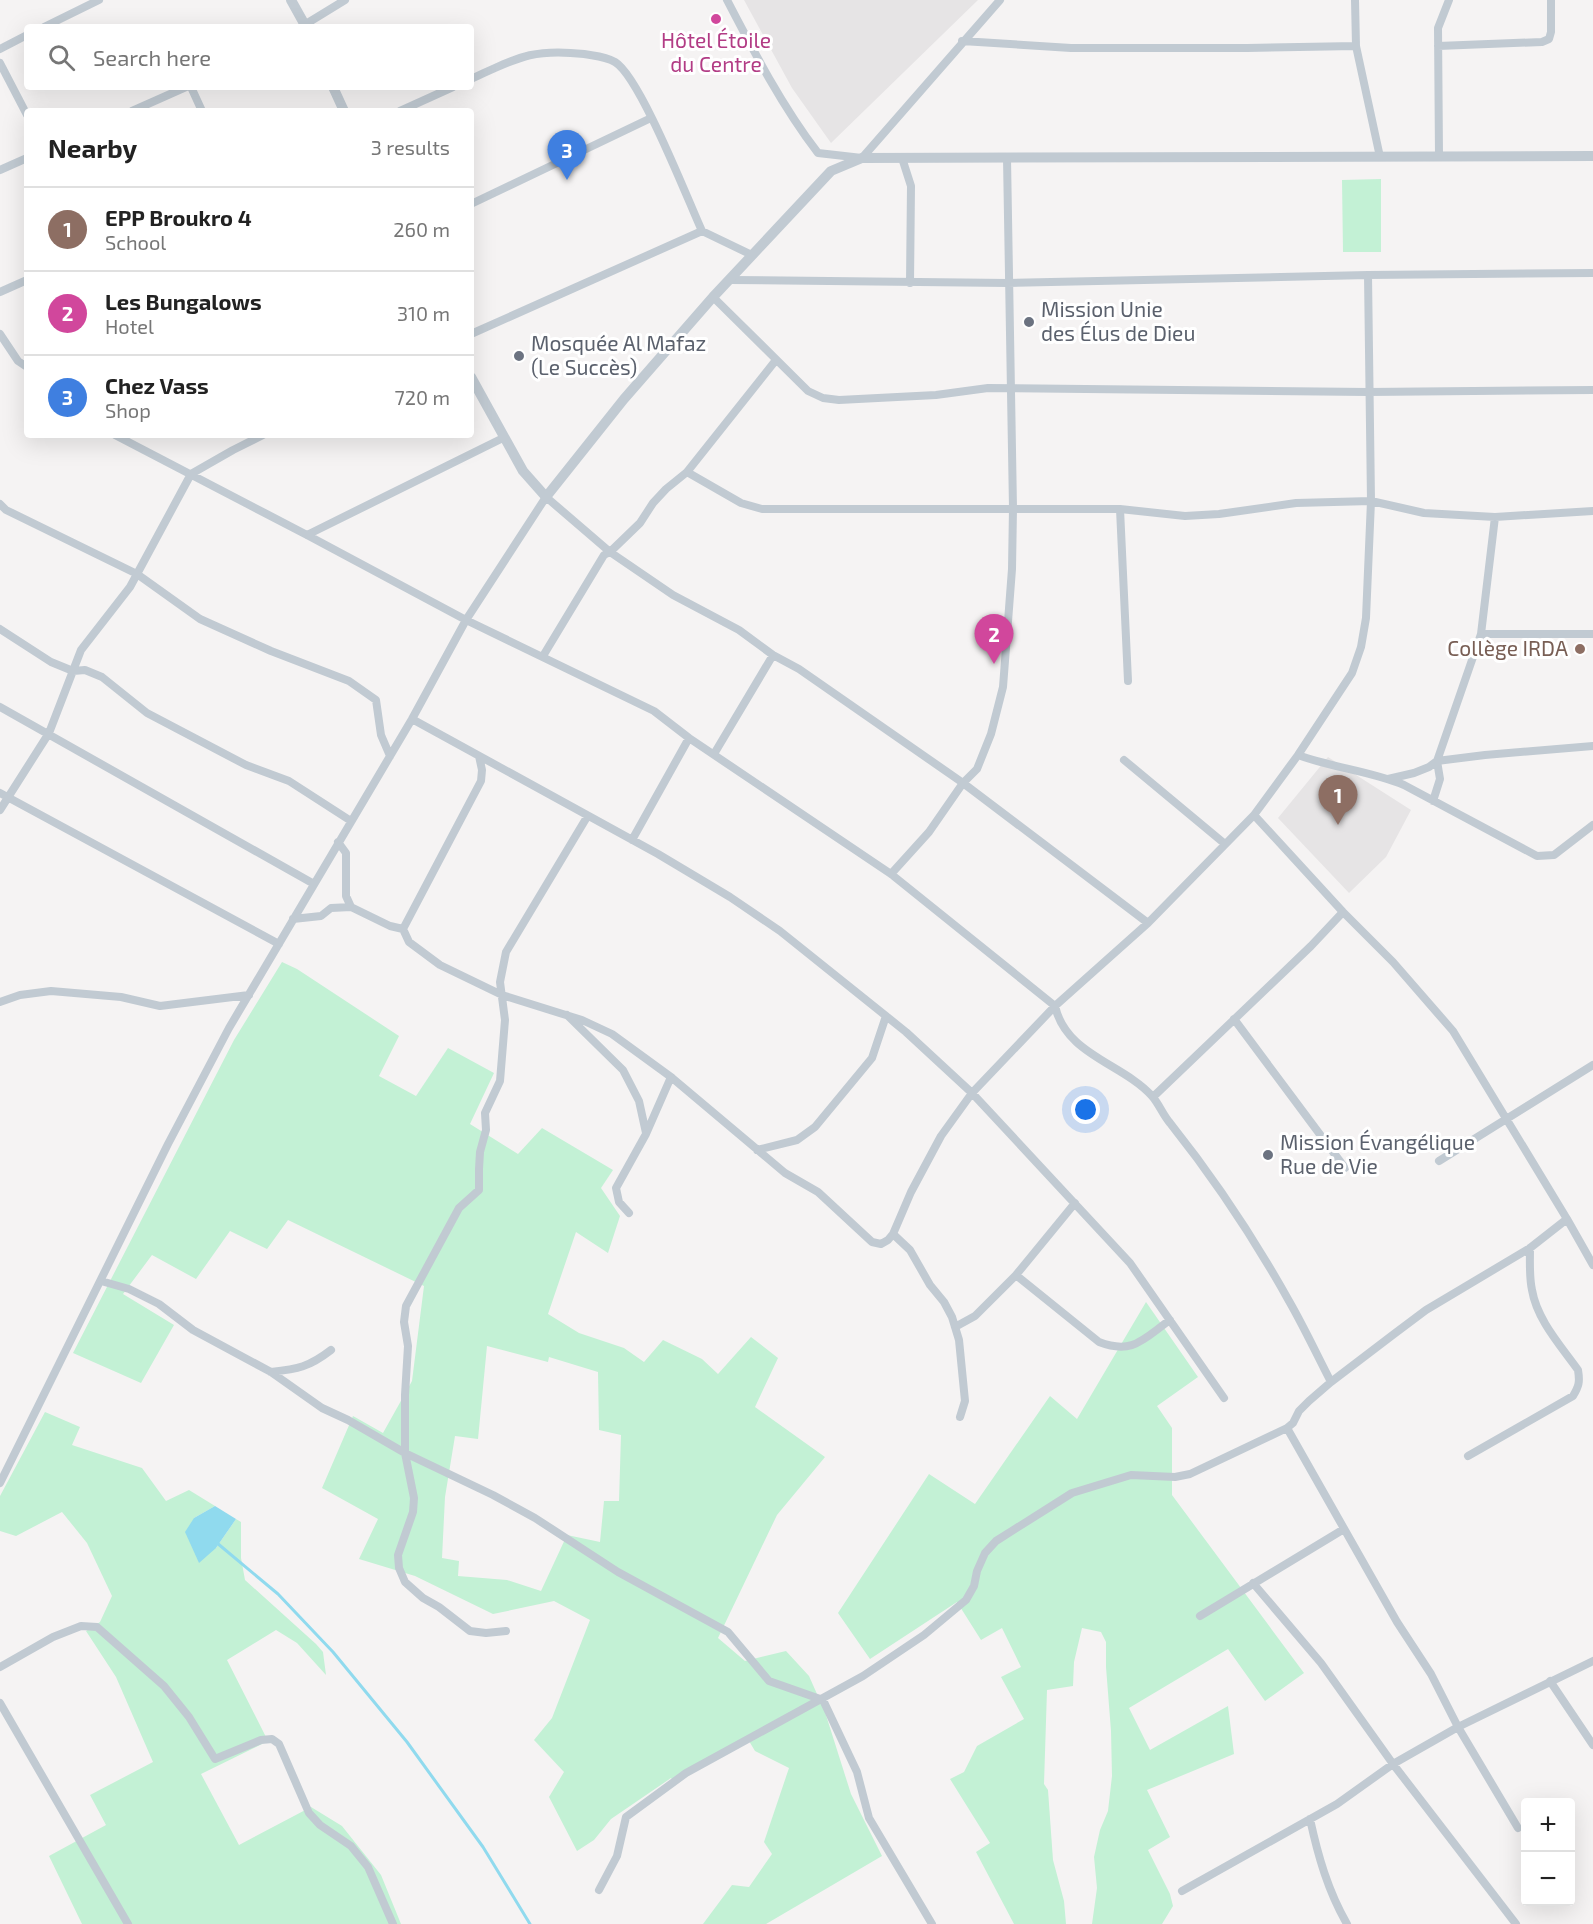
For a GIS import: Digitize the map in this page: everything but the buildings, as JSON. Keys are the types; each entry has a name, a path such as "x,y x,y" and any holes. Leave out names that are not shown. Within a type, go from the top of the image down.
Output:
{"street":[{"path":"50,24 99,0"},
{"path":"291,0 303,24"},
{"path":"307,24 345,0"},
{"path":"727,0 802,133 818,153 862,158 1593,156"},
{"path":"0,1483 168,1144 249,995 412,719 466,620 546,497 624,399 713,297 831,171 862,158 999,0"},
{"path":"1355,0 1356,46 1380,157"},
{"path":"1439,156 1438,28 1449,0"},
{"path":"1438,46 1542,42 1549,39 1551,32 1551,0"},
{"path":"0,49 24,37"},
{"path":"962,41 1071,48 1356,46"},
{"path":"474,78 523,55 543,52 563,51 605,57 617,63 627,72 651,118 702,231 752,255"},
{"path":"0,63 24,109"},
{"path":"139,108 179,90"},
{"path":"192,90 201,108"},
{"path":"334,90 343,108"},
{"path":"407,108 446,90"},
{"path":"474,203 651,118"},
{"path":"902,158 911,186 910,283"},
{"path":"891,874 929,832 963,783 977,769 985,751 1003,687 1012,569 1013,508 1006,158"},
{"path":"0,170 24,159"},
{"path":"474,333 702,231"},
{"path":"730,280 1008,283 1368,275 1593,273"},
{"path":"293,919 321,916 331,908 351,907 390,926 403,929 410,942 440,965 502,994 566,1015 612,1034 671,1077 785,1173 818,1192 872,1242 881,1244 888,1240 942,1136 972,1093 1055,1006 1148,922 1254,815 1298,755 1347,681 1361,647 1366,618 1371,501 1368,275"},
{"path":"0,292 24,281"},
{"path":"713,297 808,391 823,398 839,400 936,395 988,388 1368,392 1593,390"},
{"path":"0,334 18,362 24,365"},
{"path":"543,656 604,555 640,523 653,503 666,489 687,472 776,360"},
{"path":"474,383 523,471 546,497 610,552 673,595 739,630 773,655 799,669 963,783 1148,922"},
{"path":"121,438 466,620 654,711 689,738 891,874 1055,1006 1059,1021 1073,1041 1126,1074 1153,1097 1163,1115 1200,1160 1289,1301 1331,1382"},
{"path":"0,810 4,795 49,733 81,650 130,587 192,474 257,438"},
{"path":"307,535 503,438"},
{"path":"687,472 741,503 762,509 1120,509 1185,516 1219,514 1296,503 1371,501 1424,513 1495,517 1593,512"},
{"path":"0,504 6,510 137,574 200,619 271,651 349,681 376,700 381,735 390,756"},
{"path":"1120,509 1128,681"},
{"path":"1433,801 1440,779 1437,761 1481,634 1495,517"},
{"path":"0,629 51,662 73,671 85,670 102,677 147,713 246,765 289,781 351,821"},
{"path":"1481,634 1593,634"},
{"path":"714,754 773,655"},
{"path":"0,707 314,884"},
{"path":"412,719 632,840 730,897 780,931 886,1016 972,1093 1130,1263 1224,1398"},
{"path":"632,840 689,738"},
{"path":"1389,779 1414,773 1437,761 1593,746"},
{"path":"1298,755 1341,769 1389,779 1537,856 1554,855 1593,825"},
{"path":"403,929 481,781 482,770 479,756"},
{"path":"1124,760 1225,844"},
{"path":"4,795 279,944"},
{"path":"1254,815 1343,912 1393,962 1453,1031 1593,1265"},
{"path":"506,1631 486,1634 470,1631 439,1606 423,1598 405,1582 399,1568 398,1555 413,1512 414,1498 405,1453 405,1386 408,1346 404,1322 406,1306 459,1208 479,1190 479,1161 486,1130 485,1113 500,1081 505,1020 500,982 506,952 587,816"},
{"path":"338,842 348,860 346,896 351,907"},
{"path":"1153,1097 1343,912"},
{"path":"0,1002 20,995 51,991 121,997 160,1006 249,995"},
{"path":"566,1015 623,1070 639,1101 646,1134"},
{"path":"757,1150 797,1140 815,1127 872,1058 886,1016"},
{"path":"1234,1019 1345,1168"},
{"path":"1439,1161 1593,1065"},
{"path":"629,1213 619,1202 616,1188 646,1134 671,1077"},
{"path":"955,1327 975,1316 1016,1275 1075,1203"},
{"path":"599,1890 617,1856 626,1817 686,1773 823,1700 924,1635 966,1600 974,1586 977,1571 985,1553 996,1541 1072,1492 1131,1475 1174,1477 1190,1474 1287,1428 1293,1423 1299,1411 1331,1382 1426,1310 1530,1248 1567,1219"},
{"path":"893,1234 910,1250 952,1317 958,1340 966,1401 960,1417"},
{"path":"1468,1456 1573,1396 1579,1386 1578,1370 1543,1319 1535,1302 1530,1248"},
{"path":"1016,1275 1099,1342 1113,1348 1125,1348 1135,1344 1170,1320"},
{"path":"101,1281 129,1289 159,1304 194,1330 271,1372 322,1408 348,1420 405,1453 527,1514 618,1572 728,1632 769,1681 823,1700 857,1772 869,1818 932,1924"},
{"path":"271,1372 294,1370 315,1362 331,1350"},
{"path":"1287,1428 1518,1828"},
{"path":"1200,1616 1344,1529"},
{"path":"1253,1583 1321,1663 1393,1764 1516,1924"},
{"path":"0,1666 53,1637 81,1626 97,1627 164,1686 189,1717 215,1760 261,1740 272,1739 279,1744 309,1813 320,1825 351,1846 368,1867 393,1924"},
{"path":"1182,1891 1337,1804 1393,1764 1458,1727 1593,1661"},
{"path":"1550,1681 1593,1745"},
{"path":"0,1703 128,1924"},
{"path":"1311,1819 1318,1858 1347,1924"}],"shaded area":[{"path":"744,0 978,0 831,143 792,88"},
{"path":"1328,757 1411,810 1386,857 1349,893 1278,818"}],"green space":[{"path":"1381,179 1381,252 1343,252 1342,180"},
{"path":"282,962 297,969 399,1036 379,1076 416,1096 448,1048 494,1073 470,1124 518,1154 542,1128 613,1170 601,1188 620,1216 608,1253 576,1232 548,1314 579,1333 624,1348 644,1362 663,1340 702,1359 718,1374 751,1337 778,1358 755,1407 825,1457 777,1515 718,1638 745,1661 786,1651 809,1676 825,1712 851,1794 882,1856 766,1924 703,1924 732,1885 749,1887 772,1854 764,1842 789,1768 755,1751 749,1741 675,1783 671,1778 611,1819 594,1840 577,1851 549,1797 564,1772 534,1740 552,1718 590,1620 554,1601 493,1614 415,1576 359,1559 378,1519 322,1488 353,1416 383,1433 412,1381 424,1286 288,1220 267,1249 230,1231 196,1279 152,1255 123,1294 174,1325 141,1383 73,1353 234,1040","holes":["487,1346 548,1362 549,1357 598,1372 599,1430 621,1435 619,1501 604,1501 600,1542 567,1535 541,1591 507,1580 458,1576 459,1561 442,1558 445,1497 455,1436 478,1439"]},
{"path":"1146,1302 1198,1377 1157,1406 1172,1428 1172,1495 1304,1673 1265,1701 1228,1649 1129,1708 1150,1750 1228,1706 1234,1754 1147,1790 1170,1837 1148,1850 1170,1894 1173,1906 1162,1924 1092,1924 1097,1888 1094,1857 1100,1830 1108,1811 1112,1776 1111,1731 1106,1642 1101,1632 1082,1628 1074,1662 1073,1686 1047,1690 1044,1784 1048,1790 1053,1860 1064,1901 1066,1924 1014,1924 976,1852 990,1843 950,1779 964,1772 977,1746 1024,1719 1001,1677 1021,1667 1002,1628 981,1640 957,1602 870,1659 838,1613 929,1474 975,1504 1050,1396 1077,1419"},
{"path":"45,1412 80,1427 72,1445 142,1468 166,1501 189,1490 215,1506 194,1518 216,1548 236,1519 241,1522 241,1558 245,1580 323,1652 326,1675 297,1643 276,1630 227,1660 268,1741 201,1774 239,1845 311,1807 342,1826 381,1875 401,1924 82,1924 49,1856 106,1825 90,1795 153,1762 116,1677 86,1631 100,1622 112,1596 87,1543 62,1512 16,1536 0,1531 0,1496"}],"water":[{"path":"215,1506 236,1519 216,1548 199,1563 185,1532 194,1518"}],"waterway":[{"path":"217,1543 278,1594 333,1652 407,1742 483,1847 530,1924"}],"place":[{"name":"Hôtel Étoile du Centre","path":"716,19"},
{"name":"Chez Vass","path":"567,180"},
{"name":"Mission Unie des Élus de Dieu","path":"1029,322"},
{"name":"Mosquée Al Mafaz (Le Succès)","path":"519,356"},
{"name":"Collège IRDA","path":"1580,649"},
{"name":"Les Bungalows","path":"994,664"},
{"name":"EPP Broukro 4","path":"1338,825"},
{"name":"Mission Évangélique Rue de Vie","path":"1268,1155"}]}
